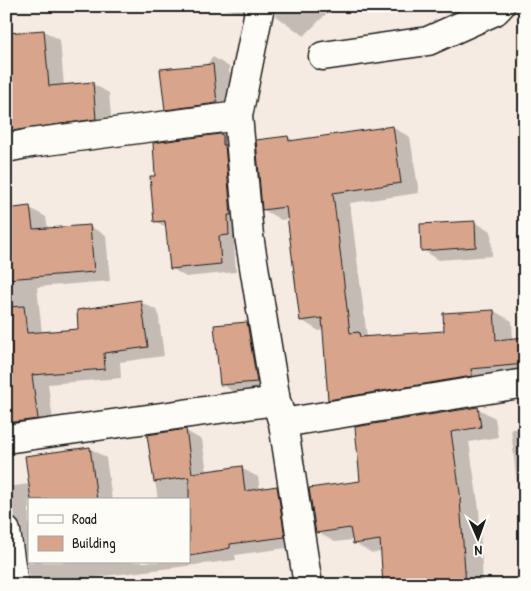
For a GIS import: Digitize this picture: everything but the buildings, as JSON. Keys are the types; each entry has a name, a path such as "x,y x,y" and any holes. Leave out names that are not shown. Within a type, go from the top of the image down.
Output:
{"street":[{"path":"260,6 238,116 249,236 308,585"},
{"path":"323,56 428,41 495,11 500,6"},
{"path":"6,148 31,143 238,116"},
{"path":"6,439 280,412 525,383"},
{"path":"6,531 14,585"}]}
